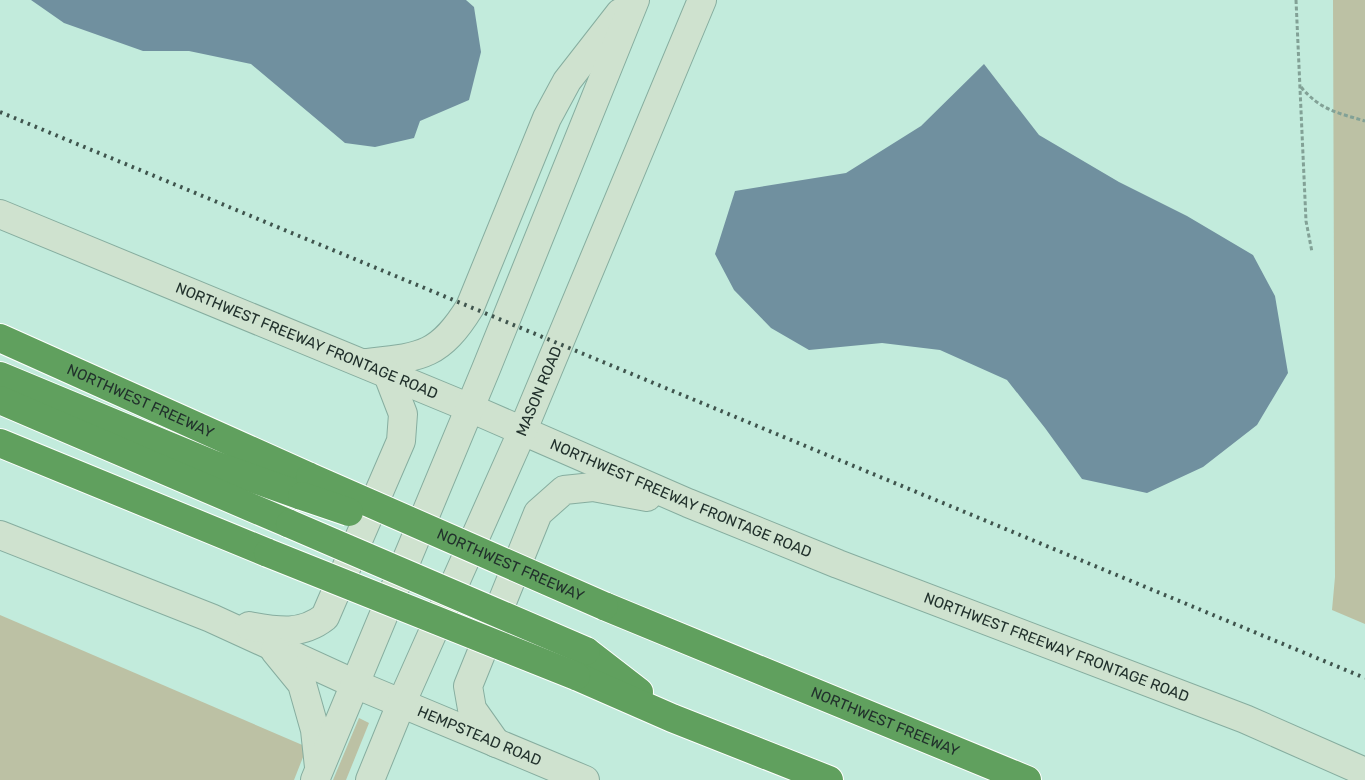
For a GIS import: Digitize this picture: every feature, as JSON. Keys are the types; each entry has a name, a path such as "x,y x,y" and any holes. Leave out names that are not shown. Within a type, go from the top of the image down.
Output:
{"highway":[{"name":"NORTHWEST FREEWAY","path":"0,338 306,487 554,584 1027,780"},
{"path":"0,376 212,464 306,487"},
{"path":"0,400 586,651 672,718"},
{"path":"0,443 268,554 576,676 672,718 830,780"}],"main road":[{"path":"362,364 418,356 432,350 454,332 470,307 547,118 567,81 630,0"},
{"path":"317,775 470,408 635,0"},
{"name":"MASON ROAD","path":"370,780 401,704 522,432 702,0"},
{"name":"NORTHWEST FREEWAY FRONTAGE ROAD","path":"0,214 470,408 688,504 838,564 1245,718 1365,772"},
{"path":"211,618 274,631 291,631 313,626 325,617 401,441 403,414 388,375"},
{"path":"496,743 472,709 468,686 538,513 564,490 593,487 688,504"},
{"path":"0,535 211,618 401,704"},
{"path":"271,646 302,684 315,730 317,775"},
{"name":"HEMPSTEAD ROAD","path":"401,704 585,780"}],"path":[{"path":"1296,0 1306,221 1312,252"},
{"path":"1300,86 1312,100 1325,108 1365,121"}],"green space":[{"path":"1333,0 1365,0 1365,624 1332,610 1335,577"},
{"path":"0,615 307,747 294,780 0,780"},
{"path":"359,718 369,723 346,780 333,780"}],"water":[{"path":"31,0 466,0 474,7 481,52 469,100 420,121 414,138 375,147 345,143 251,64 189,51 143,51 64,23"},
{"path":"984,64 1039,135 1119,182 1187,216 1253,255 1275,296 1288,373 1257,425 1203,467 1147,493 1082,479 1007,380 940,350 882,343 809,350 771,328 734,290 715,254 735,191 846,173 921,126"}],"railway":[{"path":"0,112 1365,678"}]}
